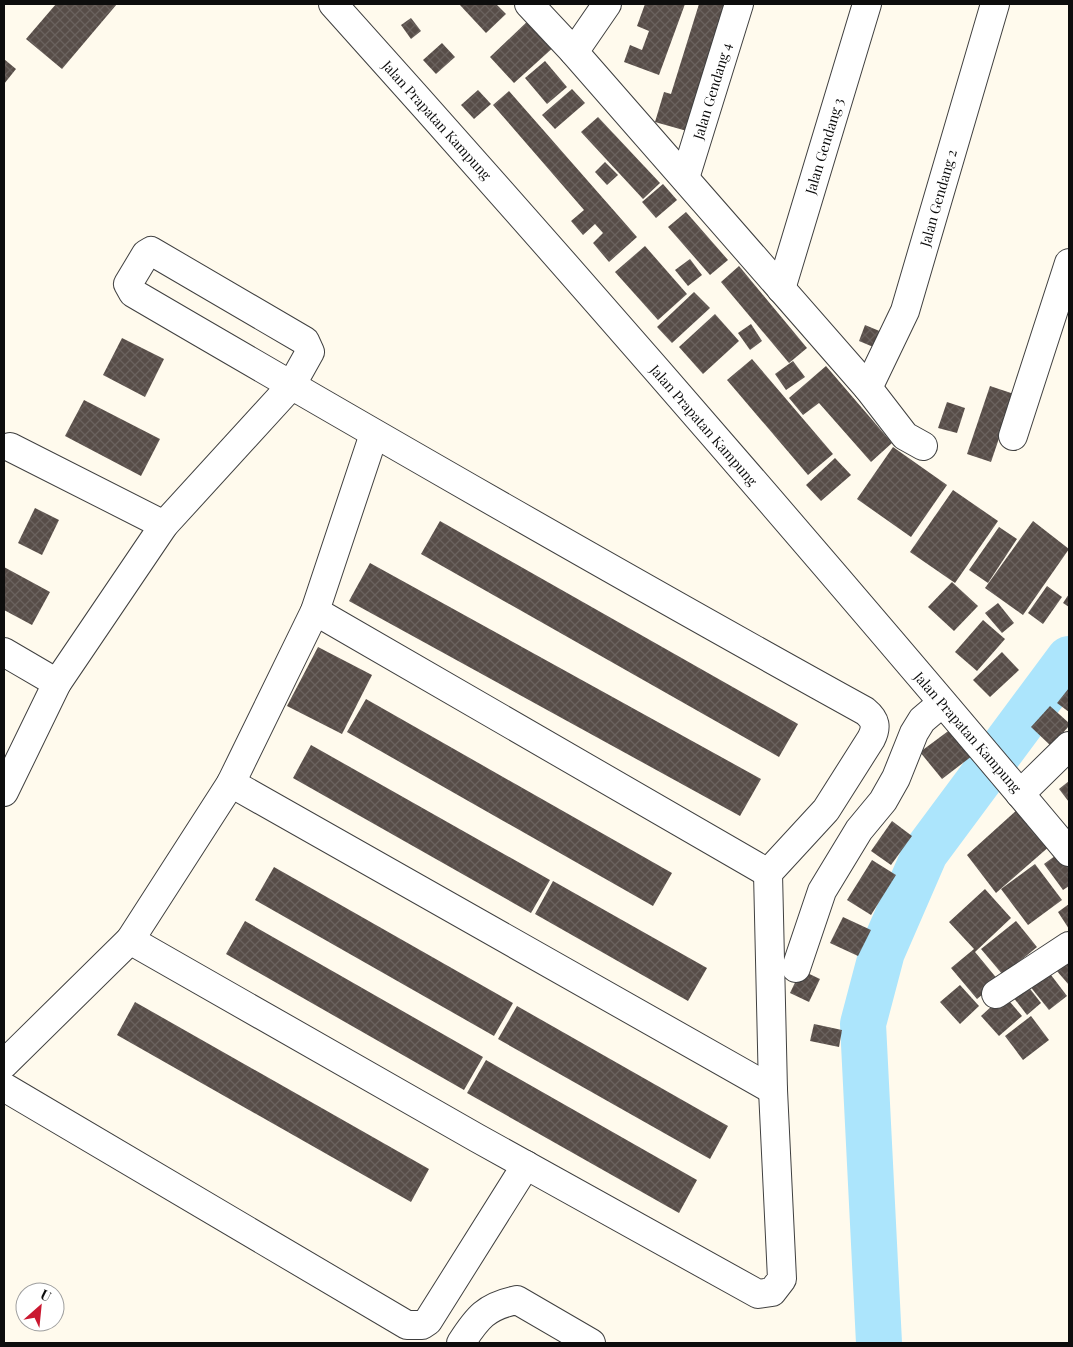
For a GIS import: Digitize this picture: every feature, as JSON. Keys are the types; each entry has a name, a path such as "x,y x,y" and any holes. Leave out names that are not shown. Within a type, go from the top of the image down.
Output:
{"street":[{"name":"Jalan Prapatan Kampung","path":"333,4 477,164 669,384 1069,852"},
{"path":"529,4 686,178 868,388 905,436 922,446"},
{"path":"574,52 607,4"},
{"name":"Jalan Gendang 4","path":"686,178 739,4"},
{"name":"Jalan Gendang 3","path":"781,289 867,4"},
{"name":"Jalan Gendang 2","path":"868,388 905,311 995,4"},
{"path":"4,792 57,682 164,525 291,386 310,352 305,341 155,251 146,254 128,284 133,293 291,386 374,434 871,716 876,730 826,810 768,872 773,1090 782,1279 772,1292 758,1294 526,1165 130,940"},
{"path":"1013,436 1069,263"},
{"path":"4,1064 130,940 231,783 315,611 374,434"},
{"path":"10,447 164,525"},
{"path":"315,611 768,872"},
{"path":"4,652 57,682"},
{"path":"796,968 822,891 859,830 883,801 896,778 914,733 922,720 942,703"},
{"path":"1019,792 1069,746"},
{"path":"231,783 773,1090"},
{"path":"996,994 1069,946"},
{"path":"4,1087 407,1325 422,1325 428,1321 526,1165"},
{"path":"461,1343 478,1318 499,1303 517,1300 591,1343"}],"building":[{"path":"56,4 117,4 62,69 26,39"},
{"path":"459,4 496,4 506,14 486,33"},
{"path":"645,4 685,4 659,75 624,62 630,45 642,50 649,31 637,26"},
{"path":"699,4 725,4 694,133 655,122 664,92 671,94"},
{"path":"411,18 421,31 411,39 401,25"},
{"path":"531,18 556,45 514,83 490,57"},
{"path":"442,43 455,57 436,74 423,60"},
{"path":"4,59 16,69 4,84"},
{"path":"545,61 567,87 547,104 525,78"},
{"path":"572,89 585,103 555,129 542,115"},
{"path":"478,90 491,104 474,119 461,105"},
{"path":"509,91 637,237 609,262 593,243 603,233 595,224 583,235 571,221 584,210 493,105"},
{"path":"598,117 660,183 643,199 581,132"},
{"path":"605,162 618,175 607,185 595,172"},
{"path":"663,184 677,200 656,218 642,202"},
{"path":"686,212 728,260 710,275 668,227"},
{"path":"645,246 687,294 658,320 615,272"},
{"path":"690,259 702,275 688,286 675,270"},
{"path":"739,266 807,348 789,363 721,282"},
{"path":"694,292 710,308 672,343 657,327"},
{"path":"715,314 739,341 703,374 679,347"},
{"path":"751,324 762,341 750,350 738,333"},
{"path":"865,325 889,335 883,351 859,341"},
{"path":"122,338 164,359 145,397 103,375"},
{"path":"752,359 833,454 808,475 727,380"},
{"path":"793,361 805,377 786,390 775,374"},
{"path":"826,366 892,443 871,462 819,403 803,415 789,398"},
{"path":"990,386 1014,394 991,462 967,454"},
{"path":"84,400 160,439 141,476 65,436"},
{"path":"947,402 965,408 957,433 938,428"},
{"path":"893,447 947,485 911,537 857,499"},
{"path":"835,458 851,475 821,501 806,485"},
{"path":"953,490 998,521 955,583 910,552"},
{"path":"35,508 59,520 42,555 18,543"},
{"path":"440,521 798,724 779,757 421,554"},
{"path":"1033,521 1069,549 1023,615 985,588"},
{"path":"999,527 1017,539 988,583 969,570"},
{"path":"370,563 761,779 740,816 349,601"},
{"path":"4,567 50,592 32,625 4,610"},
{"path":"952,582 978,606 954,631 928,607"},
{"path":"1047,586 1062,597 1043,624 1028,613"},
{"path":"1069,594 1069,607 1063,603"},
{"path":"998,603 1014,623 1002,633 985,613"},
{"path":"983,620 1005,639 977,671 955,652"},
{"path":"318,647 372,675 342,734 287,706"},
{"path":"1002,652 1019,670 990,697 973,680"},
{"path":"1069,688 1069,712 1057,703"},
{"path":"366,699 672,873 653,906 347,732"},
{"path":"1050,706 1069,723 1069,726 1051,746 1031,727"},
{"path":"951,729 972,756 942,779 920,752"},
{"path":"311,745 550,880 531,913 293,778"},
{"path":"1069,781 1069,802 1059,789"},
{"path":"1019,808 1051,845 996,893 967,855"},
{"path":"892,821 912,836 891,865 871,851"},
{"path":"1059,853 1069,868 1069,886 1063,890 1044,864"},
{"path":"872,860 896,875 871,915 847,900"},
{"path":"1035,864 1062,900 1028,925 1001,889"},
{"path":"274,867 513,1003 494,1036 255,900"},
{"path":"553,881 707,968 688,1001 535,914"},
{"path":"985,889 1011,918 975,952 999,981 977,999 951,968 974,949 949,922"},
{"path":"1069,904 1069,929 1058,912"},
{"path":"843,917 871,930 858,956 830,943"},
{"path":"245,921 483,1057 464,1090 226,954"},
{"path":"1016,921 1037,947 1003,975 981,949"},
{"path":"1069,958 1069,985 1056,970"},
{"path":"801,970 820,979 809,1002 790,993"},
{"path":"1048,971 1067,996 1049,1010 1029,985"},
{"path":"960,985 979,1006 960,1024 940,1002"},
{"path":"1027,985 1041,1003 1027,1015 1013,997"},
{"path":"1004,995 1022,1016 999,1036 981,1016"},
{"path":"135,1002 429,1169 411,1202 117,1035"},
{"path":"517,1006 728,1126 710,1159 498,1039"},
{"path":"1031,1016 1049,1040 1023,1060 1005,1036"},
{"path":"814,1024 842,1030 839,1047 810,1041"},
{"path":"486,1060 697,1180 679,1213 467,1093"}],"waterway":[{"path":"879,1343 863,1024 882,952 925,853 1069,659"}]}
